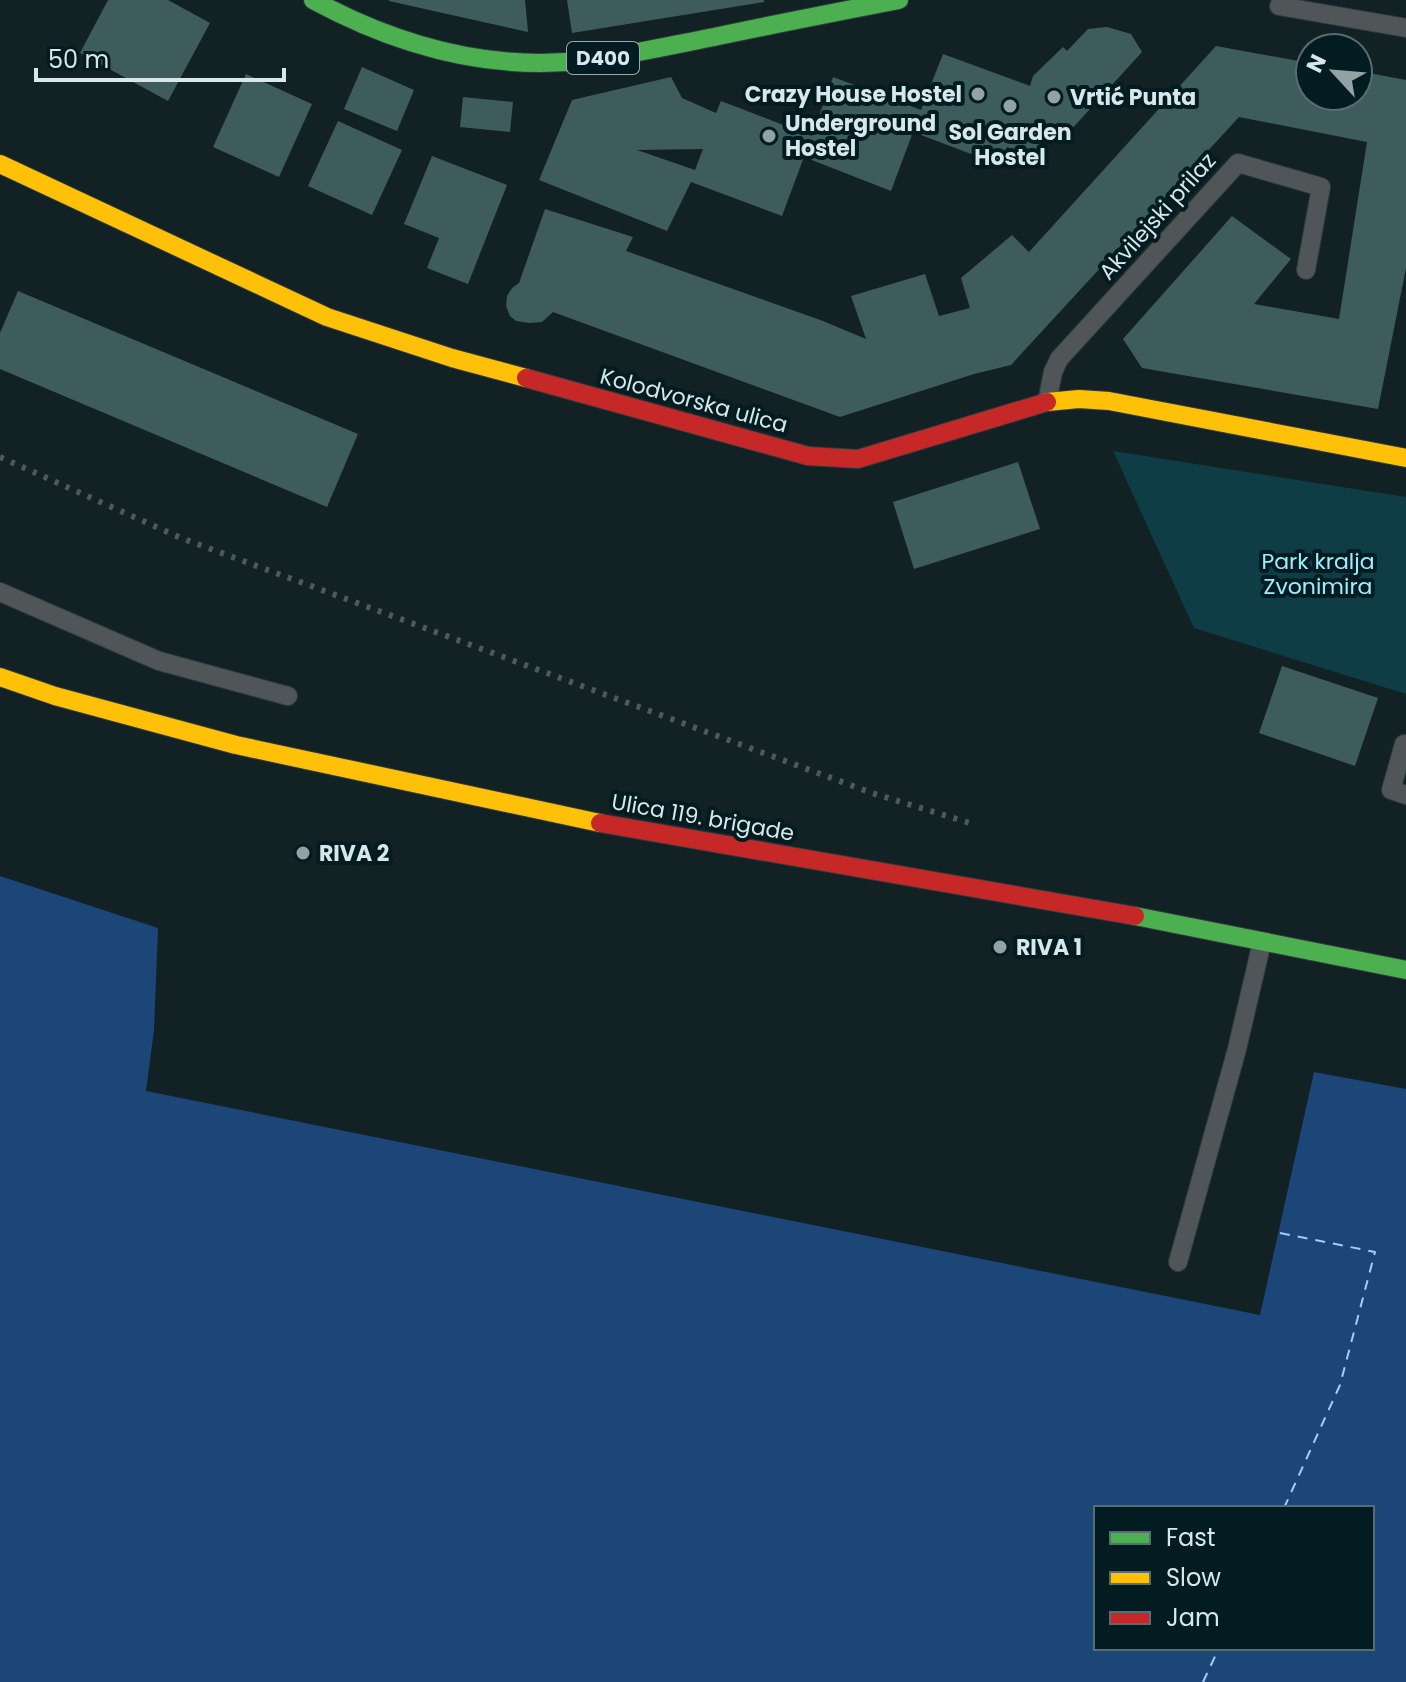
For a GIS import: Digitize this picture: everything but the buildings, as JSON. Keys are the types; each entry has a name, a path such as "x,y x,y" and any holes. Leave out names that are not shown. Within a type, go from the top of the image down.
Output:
{"main road":[{"name":"D400","path":"313,0 338,15 399,42 467,58 546,63 607,57 899,0"},
{"name":"Kolodvorska ulica","path":"0,164 327,317 452,358 808,456 858,459 1047,402 1079,399 1109,401 1406,458"},
{"name":"Ulica 119. brigade","path":"0,677 55,696 236,745 573,818 1145,918 1406,970"}],"lane":[{"path":"1279,6 1406,28"},
{"name":"Akvilejski prilaz","path":"1047,402 1059,359 1238,163 1321,187 1306,270"},
{"path":"0,592 159,661 288,696"},
{"path":"1406,745 1391,790 1406,795"},
{"path":"1178,1262 1237,1049 1262,942"}],"green space":[{"name":"Park kralja Zvonimira","path":"1113,451 1406,497 1406,694 1194,628"}],"water":[{"path":"0,876 158,928 154,1030 146,1091 1260,1315 1314,1072 1406,1089 1406,1682 0,1682"}],"ferry route":[{"path":"1280,1233 1375,1252 1340,1385 1285,1506"},
{"path":"1203,1682 1218,1650"}],"railway":[{"path":"0,457 181,538 872,793 973,824"}],"traffic: fast":[{"path":"313,0 378,30 446,52 516,62 552,63 635,53 899,0"},
{"path":"1135,916 1406,970"}],"traffic: slow":[{"path":"0,164 327,317 452,358 526,378"},
{"path":"1047,402 1079,399 1109,401 1406,458"},
{"path":"0,677 55,696 236,745 600,823"}],"traffic: jam":[{"path":"526,378 808,456 858,459 1047,402"},
{"path":"600,823 1135,916"}],"place":[{"name":"Crazy House Hostel","path":"978,94"},
{"name":"Vrtić Punta","path":"1054,97"},
{"name":"Sol Garden Hostel","path":"1010,106"},
{"name":"Underground Hostel","path":"769,136"},
{"name":"RIVA 2","path":"303,853"},
{"name":"RIVA 1","path":"1000,947"}]}
